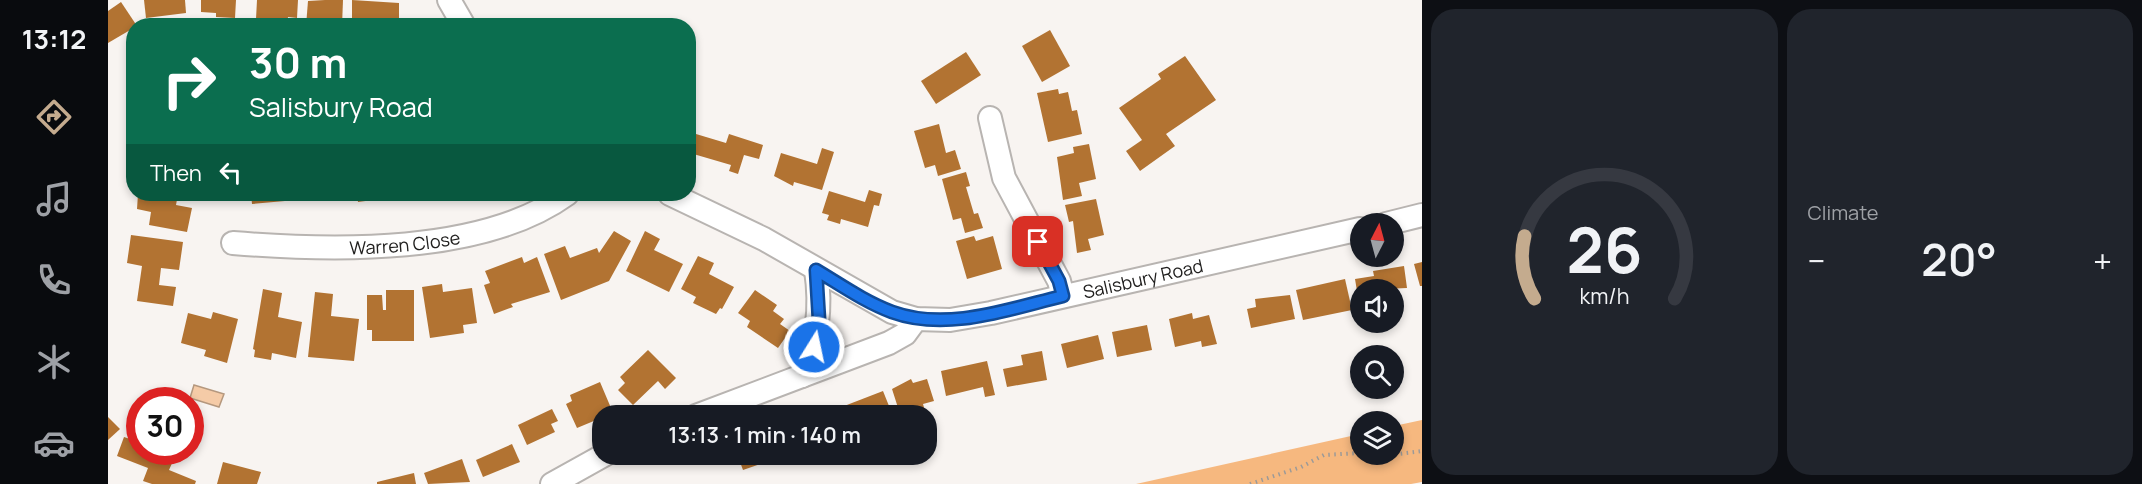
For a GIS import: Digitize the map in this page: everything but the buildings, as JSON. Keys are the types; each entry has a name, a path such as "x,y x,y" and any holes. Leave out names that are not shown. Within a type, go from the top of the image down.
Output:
{"street":[{"path":"449,0 459,18"},
{"path":"990,118 1004,178 1059,281 1063,296"},
{"name":"Warren Close","path":"233,243 282,247 362,246 438,241 506,224 557,201"},
{"name":"Salisbury Road","path":"685,201 764,239 870,302 916,319 950,320 1350,231"},
{"path":"1404,220 1422,215"},
{"path":"802,376 814,347 819,320 816,270"},
{"path":"725,405 889,343 905,334 916,319"},
{"path":"552,484 592,462"}],"path":[{"path":"1404,453 1422,451"},
{"path":"1250,484 1301,467 1323,455 1350,454"}],"shaded area":[{"path":"204,388 224,394 219,407 204,402"},
{"path":"1422,420 1422,482 1411,484 1136,484 1350,436 1350,465 1404,465 1404,424"}],"route":[{"path":"814,347 819,320 820,295 816,270 870,302 892,312 916,319 950,320 992,313 1063,296 1059,281 1038,242"}]}
